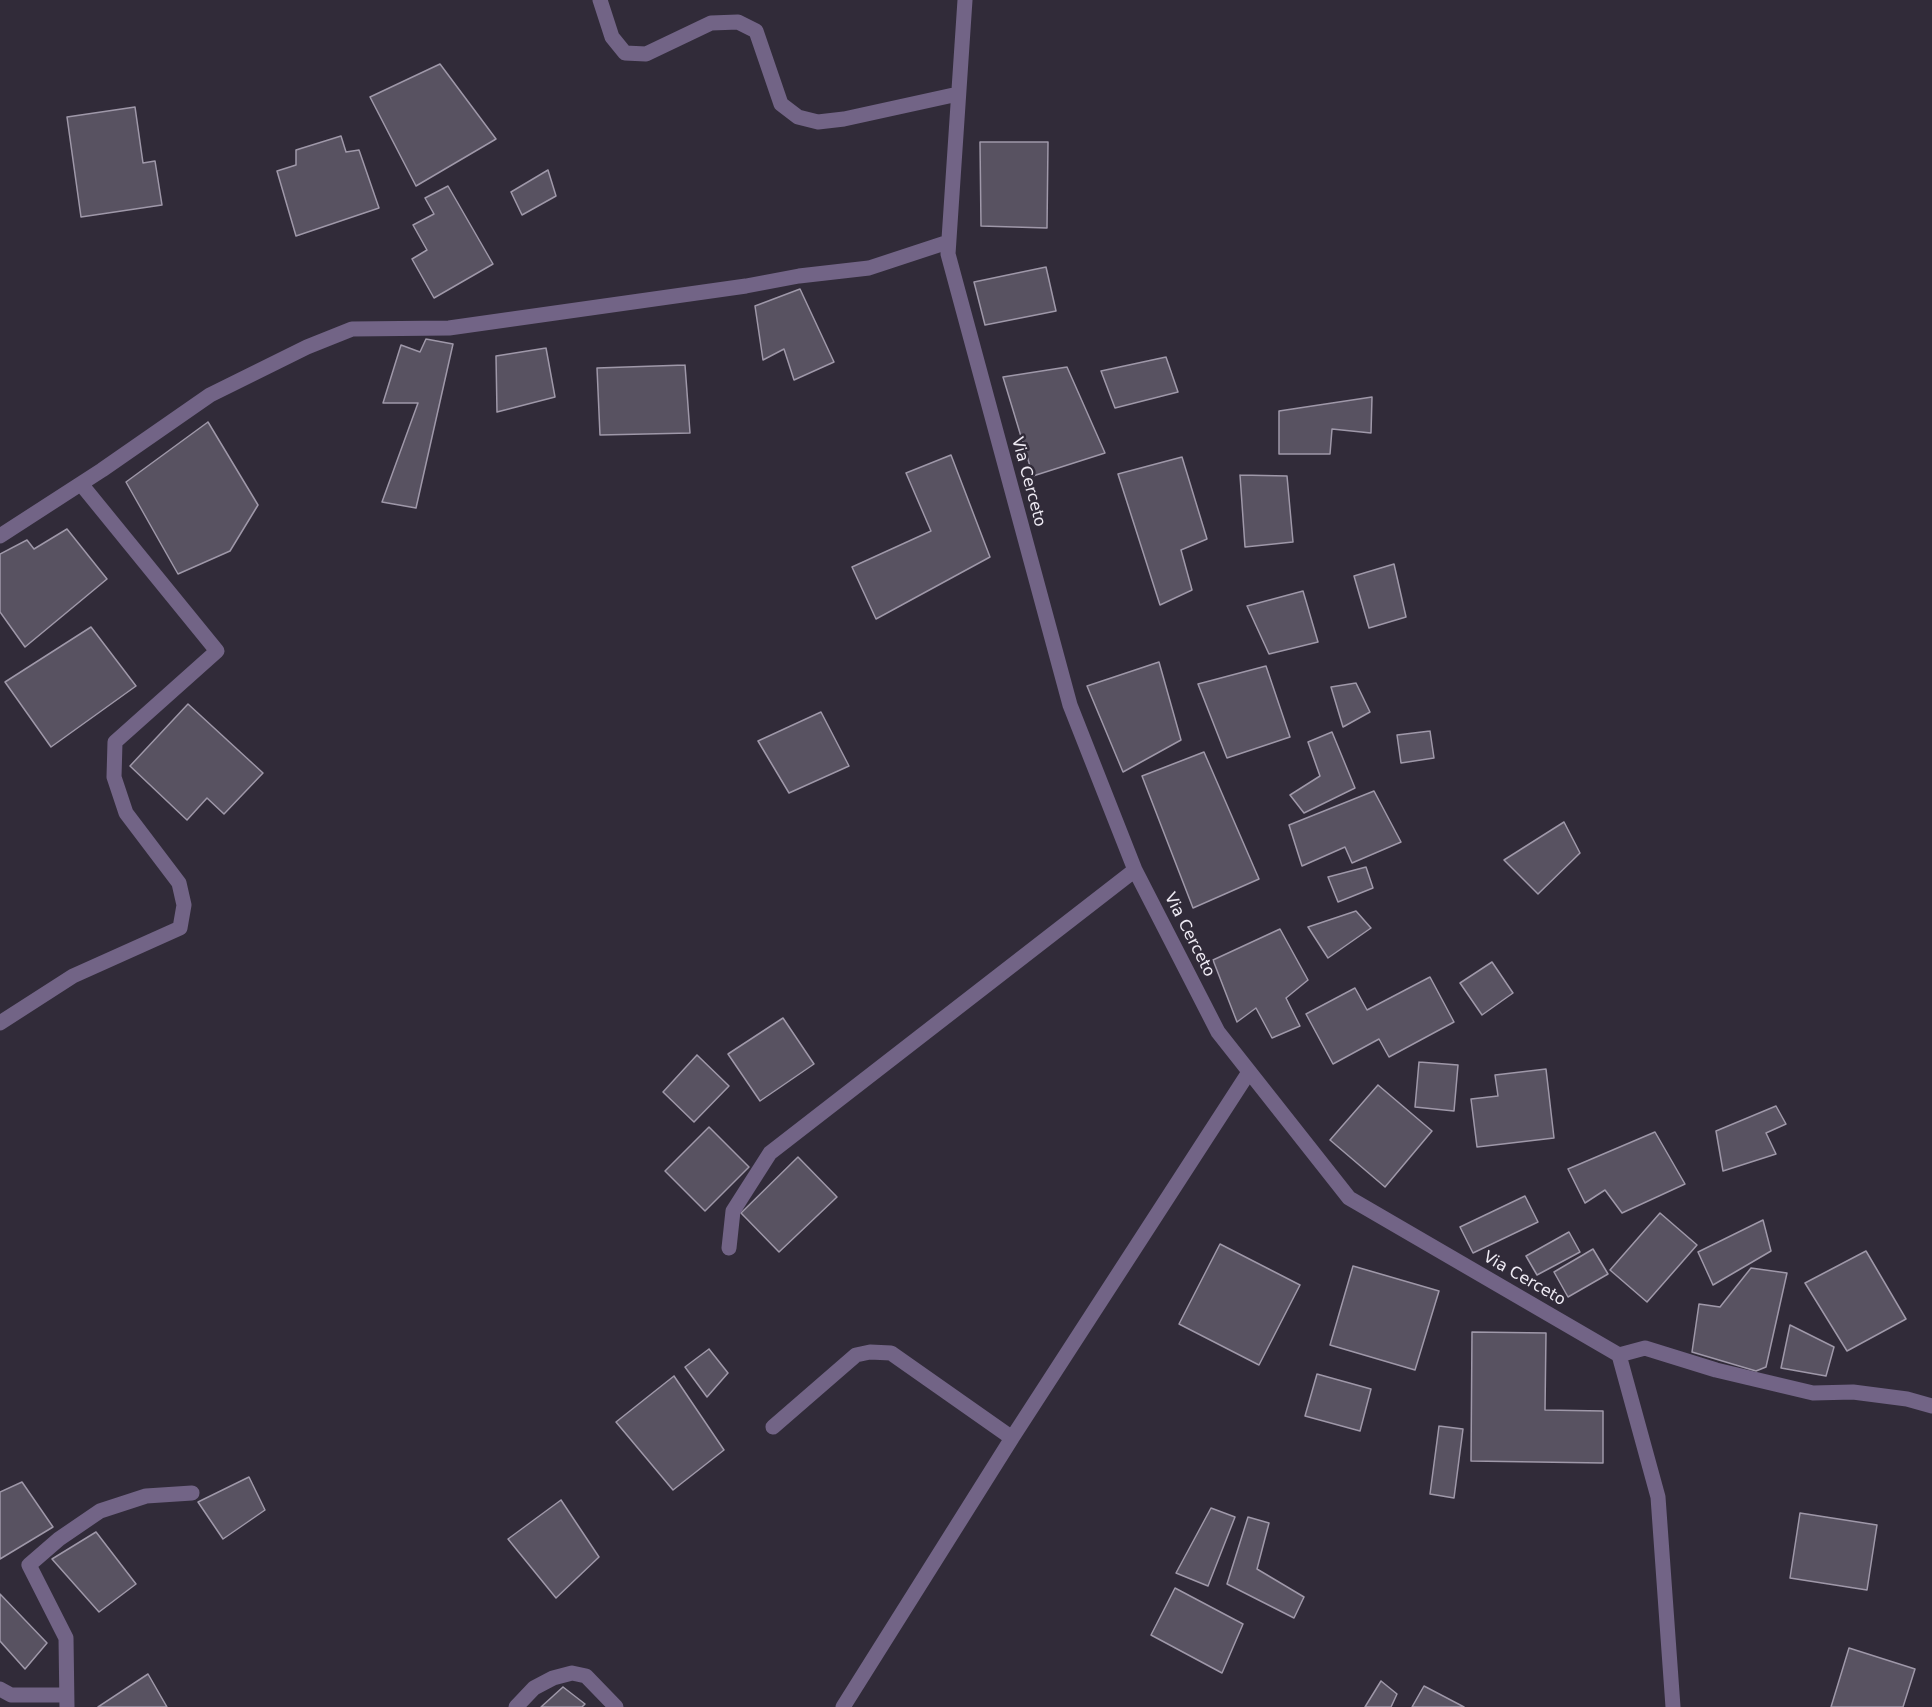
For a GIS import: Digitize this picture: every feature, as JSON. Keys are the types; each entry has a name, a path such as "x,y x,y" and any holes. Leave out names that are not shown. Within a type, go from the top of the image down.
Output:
{"street":[{"path":"600,0 612,38 625,53 646,54 711,23 738,22 756,31 781,104 798,117 818,122 844,119 958,94"},
{"name":"Via Cerceto","path":"965,0 948,254 1070,705 1135,870 1218,1032 1348,1198 1619,1355"},
{"path":"0,536 81,484 210,395 307,347 352,330 449,328 746,286 799,276 869,268 948,242"},
{"path":"0,1023 72,976 180,927 184,905 179,883 126,813 114,777 115,742 217,651 81,484"},
{"path":"729,1248 733,1211 770,1153 1135,870"},
{"path":"843,1707 1012,1438 1249,1072"},
{"path":"1673,1707 1658,1497 1619,1355 1645,1348 1716,1370 1812,1393 1853,1392 1907,1399 1932,1406"},
{"path":"773,1427 856,1354 870,1352 891,1353 1012,1438"},
{"path":"0,1689 10,1695 67,1701 66,1638 29,1565 59,1539 100,1511 146,1496 192,1493"},
{"path":"516,1707 534,1688 553,1678 572,1673 586,1676 616,1707"}],"building":[{"path":"440,64 496,139 416,186 370,97"},
{"path":"135,107 143,163 155,161 162,205 81,217 67,117"},
{"path":"341,136 346,152 359,150 379,208 296,236 277,171 296,165 296,150"},
{"path":"980,142 1048,142 1047,228 981,226"},
{"path":"548,170 556,196 522,215 511,192"},
{"path":"448,186 493,264 434,298 412,259 427,250 413,225 434,214 425,198"},
{"path":"1046,267 1056,311 985,325 974,282"},
{"path":"800,289 834,362 794,380 784,349 763,360 755,306"},
{"path":"426,339 453,344 416,508 382,502 418,403 383,403 401,345 420,352"},
{"path":"546,348 555,397 497,412 496,356"},
{"path":"1166,357 1178,392 1115,408 1101,371"},
{"path":"685,365 690,433 600,435 597,368"},
{"path":"1067,367 1105,453 1033,476 1003,377"},
{"path":"1372,397 1371,433 1332,429 1330,454 1279,454 1279,411"},
{"path":"208,422 258,505 230,551 178,574 126,482"},
{"path":"951,455 990,557 876,619 852,567 931,531 906,473"},
{"path":"1182,457 1207,539 1181,550 1192,590 1160,605 1118,474"},
{"path":"1240,475 1287,476 1293,542 1245,547"},
{"path":"67,529 107,579 25,647 0,612 0,554 27,540 34,549"},
{"path":"1394,564 1406,617 1369,628 1354,576"},
{"path":"1303,591 1318,642 1269,654 1247,606"},
{"path":"91,627 136,686 51,747 5,682"},
{"path":"1159,662 1181,740 1123,772 1087,686"},
{"path":"1266,666 1290,737 1227,758 1198,684"},
{"path":"1356,683 1370,712 1343,727 1331,687"},
{"path":"188,704 263,773 224,814 207,798 187,820 130,766"},
{"path":"821,712 849,766 789,793 758,741"},
{"path":"1430,731 1434,758 1401,763 1397,735"},
{"path":"1332,732 1355,788 1304,813 1290,795 1320,776 1308,742"},
{"path":"1204,752 1259,879 1193,908 1142,776"},
{"path":"1374,791 1401,842 1352,863 1345,847 1302,866 1289,825"},
{"path":"1564,822 1580,853 1538,894 1504,860"},
{"path":"1366,867 1373,888 1338,902 1328,877"},
{"path":"1356,911 1371,928 1328,958 1308,927"},
{"path":"1280,929 1308,980 1286,998 1300,1026 1272,1038 1256,1008 1237,1022 1213,960"},
{"path":"1492,962 1513,993 1482,1015 1460,983"},
{"path":"1430,977 1454,1022 1389,1057 1379,1039 1333,1064 1306,1014 1355,988 1367,1010"},
{"path":"783,1018 814,1064 760,1101 728,1054"},
{"path":"697,1055 729,1086 694,1122 663,1092"},
{"path":"1419,1062 1458,1065 1454,1111 1415,1107"},
{"path":"1546,1069 1554,1138 1477,1147 1471,1099 1498,1096 1495,1075"},
{"path":"1378,1085 1432,1131 1385,1187 1330,1140"},
{"path":"1776,1106 1786,1124 1766,1133 1776,1154 1723,1171 1716,1131"},
{"path":"709,1127 749,1167 705,1211 665,1171"},
{"path":"1655,1132 1685,1184 1622,1213 1605,1190 1585,1203 1568,1169"},
{"path":"798,1157 837,1197 779,1252 741,1213"},
{"path":"1525,1196 1538,1222 1473,1253 1460,1227"},
{"path":"1660,1213 1697,1245 1647,1302 1610,1270"},
{"path":"1763,1220 1771,1251 1713,1285 1698,1252"},
{"path":"1569,1232 1580,1252 1537,1275 1526,1256"},
{"path":"1220,1244 1300,1285 1259,1365 1179,1324"},
{"path":"1593,1249 1608,1274 1568,1297 1554,1272"},
{"path":"1866,1251 1906,1319 1847,1351 1805,1283"},
{"path":"1353,1266 1439,1291 1415,1370 1330,1345"},
{"path":"1751,1268 1787,1273 1766,1367 1756,1371 1692,1352 1699,1304 1720,1307"},
{"path":"1790,1325 1834,1347 1826,1376 1781,1368"},
{"path":"1472,1332 1546,1333 1545,1410 1603,1411 1603,1463 1471,1461"},
{"path":"709,1349 728,1373 707,1397 685,1367"},
{"path":"1317,1374 1371,1389 1360,1431 1305,1416"},
{"path":"674,1376 724,1450 673,1490 616,1422"},
{"path":"1439,1426 1463,1429 1454,1498 1430,1494"},
{"path":"249,1477 265,1510 223,1539 198,1502"},
{"path":"22,1482 53,1527 0,1559 0,1492"},
{"path":"561,1500 599,1557 556,1598 508,1539"},
{"path":"1211,1508 1235,1517 1208,1586 1176,1573"},
{"path":"1800,1513 1877,1525 1867,1590 1790,1578"},
{"path":"1248,1517 1269,1523 1257,1569 1304,1597 1294,1618 1227,1584"},
{"path":"96,1532 136,1584 99,1612 52,1559"},
{"path":"1175,1588 1243,1624 1222,1673 1151,1635"},
{"path":"0,1594 47,1643 25,1669 0,1641"},
{"path":"1849,1648 1915,1669 1903,1707 1831,1707"},
{"path":"148,1674 167,1707 98,1707"},
{"path":"1381,1681 1397,1694 1391,1707 1365,1707"},
{"path":"1424,1686 1464,1707 1412,1707"},
{"path":"563,1687 585,1704 582,1707 541,1707"}]}
